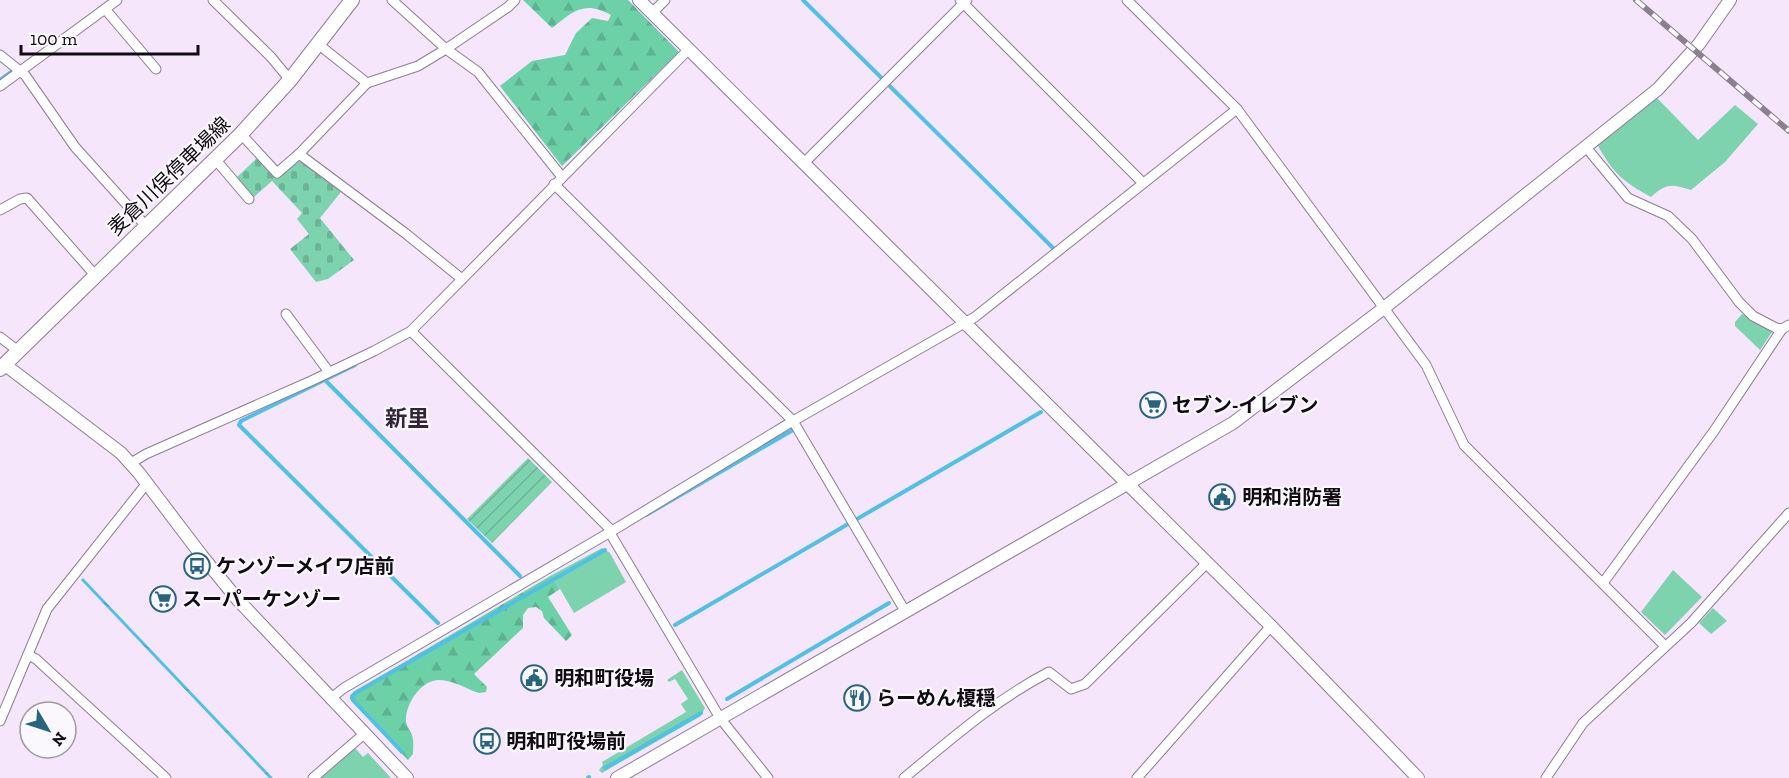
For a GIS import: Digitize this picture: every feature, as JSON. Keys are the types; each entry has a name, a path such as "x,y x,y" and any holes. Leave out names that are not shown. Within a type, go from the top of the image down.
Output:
{"main road":[{"name":"麦倉川俣停車場線","path":"2,367 241,134 290,80 352,0"}],"street":[{"path":"0,86 117,0"},
{"path":"213,0 271,57 290,80"},
{"path":"392,0 446,49 478,72 562,177"},
{"path":"241,134 277,173 299,154 367,83 418,66 508,7 515,0"},
{"path":"639,0 1128,483 1418,778"},
{"path":"652,13 665,0"},
{"path":"1127,0 1238,109 1426,365 1464,445 1665,646"},
{"path":"616,778 1233,423 1384,308 1658,89 1707,35 1730,0"},
{"path":"804,163 963,1 1143,183"},
{"path":"105,9 156,69"},
{"path":"318,44 367,83"},
{"path":"131,464 150,452 329,372 411,331 688,50"},
{"path":"0,54 20,71 75,147 146,226"},
{"path":"330,699 344,688 984,310 1238,109"},
{"path":"1585,146 1628,198 1668,216 1692,239 1739,302 1753,316 1776,328 1786,327"},
{"path":"299,154 405,233 462,279"},
{"path":"216,159 249,199"},
{"path":"554,184 793,421 905,611"},
{"path":"0,210 20,199 27,198 95,275"},
{"path":"286,314 329,372"},
{"path":"1603,583 1714,431 1786,327"},
{"path":"411,331 611,532 720,718 768,778"},
{"path":"0,337 17,350"},
{"path":"2,367 106,440 131,464 226,585 406,778"},
{"path":"0,721 46,609 147,483"},
{"path":"1546,778 1583,723 1691,623 1789,513"},
{"path":"904,778 987,710 1049,672 1071,689 1085,684 1207,563"},
{"path":"1137,778 1271,626"},
{"path":"28,655 36,659 166,778"},
{"path":"313,778 364,734"}],"green space":[{"path":"523,0 628,0 679,52 562,166 500,86 532,61 565,55 576,33 592,18 608,21 611,15 594,8 586,8 573,12 552,28"},
{"path":"1657,98 1698,140 1735,105 1758,124 1725,162 1691,190 1670,186 1661,189 1651,197 1619,175 1597,144"},
{"path":"257,158 275,178 300,161 341,192 320,218 354,260 328,279 316,282 290,249 309,234 297,219 302,213 272,181 253,198 235,179"},
{"path":"1742,314 1771,328 1772,332 1760,350 1735,326 1735,322"},
{"path":"528,458 552,482 492,543 467,519"},
{"path":"602,548 610,553 626,582 574,613 552,575"},
{"path":"1673,570 1702,597 1665,635 1641,612"},
{"path":"552,575 560,589 548,597 572,635 566,641 544,618 542,611 536,607 528,608 523,615 523,628 474,674 487,687 486,692 479,693 443,680 426,684 416,693 407,712 406,723 412,735 413,744 413,754 408,760 351,701 350,695 354,692"},
{"path":"1713,608 1727,621 1711,634 1699,623"},
{"path":"682,670 705,708 701,716 602,773 599,770 603,765 602,762 686,712 681,704 688,699 675,679 669,682 667,680"},
{"path":"355,748 363,757 368,753 391,778 321,778"}],"water":[{"path":"83,578 273,778 269,778 81,580"}],"waterway":[{"path":"803,0 1053,248"},
{"path":"0,80 11,72"},
{"path":"355,365 241,421 239,425 438,623"},
{"path":"325,380 520,576"},
{"path":"857,519 1041,412"},
{"path":"646,515 793,430"},
{"path":"675,625 848,524"},
{"path":"402,752 353,700 355,693 605,550"},
{"path":"727,699 889,603"},
{"path":"605,768 701,713"}],"railway":[{"path":"1636,0 1789,131"}],"place":[{"name":"セブン-イレブン","path":"1153,405"},
{"name":"明和消防署","path":"1222,497"},
{"name":"ケンゾーメイワ店前","path":"197,566"},
{"name":"スーパーケンゾー","path":"163,599"},
{"name":"明和町役場","path":"534,678"},
{"name":"らーめん榎穏","path":"857,698"},
{"name":"明和町役場前","path":"487,741"}],"district":[{"name":"新里","path":"407,418"}]}
